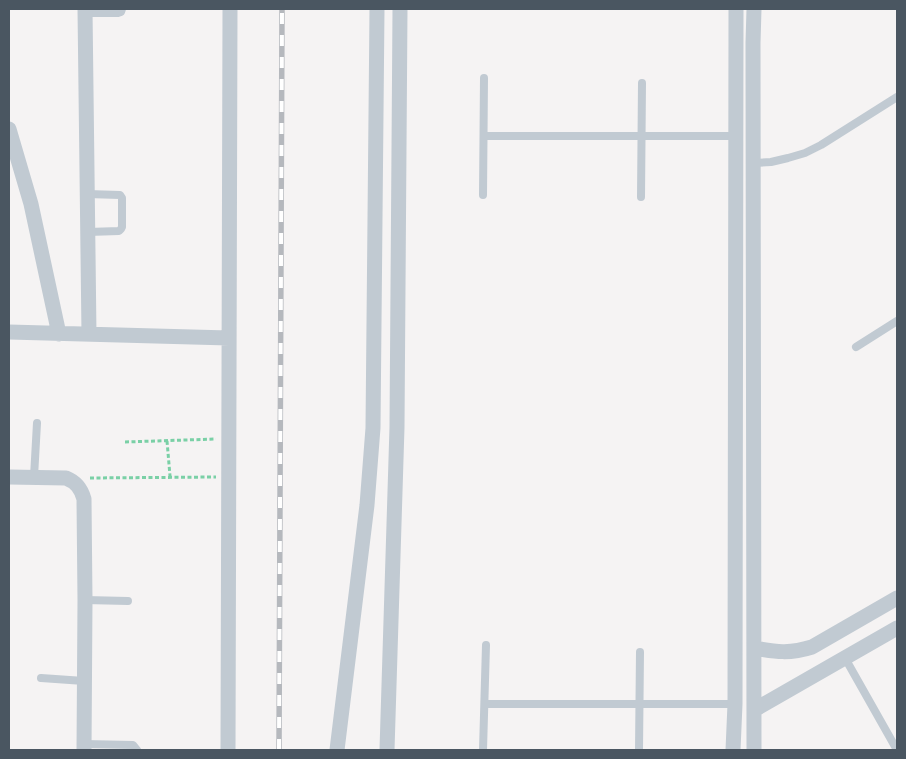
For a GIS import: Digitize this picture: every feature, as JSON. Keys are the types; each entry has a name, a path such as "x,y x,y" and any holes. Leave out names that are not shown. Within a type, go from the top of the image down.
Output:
{"street":[{"path":"228,750 230,9"},
{"path":"337,750 367,505 372,428 377,9"},
{"path":"387,750 396,427 400,9"},
{"path":"733,750 736,9"},
{"path":"754,9 754,750"},
{"path":"85,11 89,334"},
{"path":"9,129 31,204 60,334"},
{"path":"9,332 229,338"},
{"path":"9,477 66,478 78,486 84,499 84,747"},
{"path":"754,648 788,653 812,647 897,598"},
{"path":"754,710 897,628"}],"lane":[{"path":"85,11 118,13 122,9"},
{"path":"483,195 484,78"},
{"path":"641,197 642,83"},
{"path":"753,163 771,162 805,153 897,97"},
{"path":"484,136 735,136"},
{"path":"87,194 120,195 122,198 122,230 88,232"},
{"path":"856,347 897,321"},
{"path":"34,477 38,423"},
{"path":"85,600 128,600"},
{"path":"483,750 486,645"},
{"path":"639,750 640,652"},
{"path":"845,658 897,750"},
{"path":"40,678 84,681"},
{"path":"485,704 734,704"},
{"path":"84,747 132,745 137,750"}],"path":[{"path":"125,442 229,439"},
{"path":"167,441 170,476"},
{"path":"66,478 229,477"}],"railway":[{"path":"279,750 282,9"}]}
